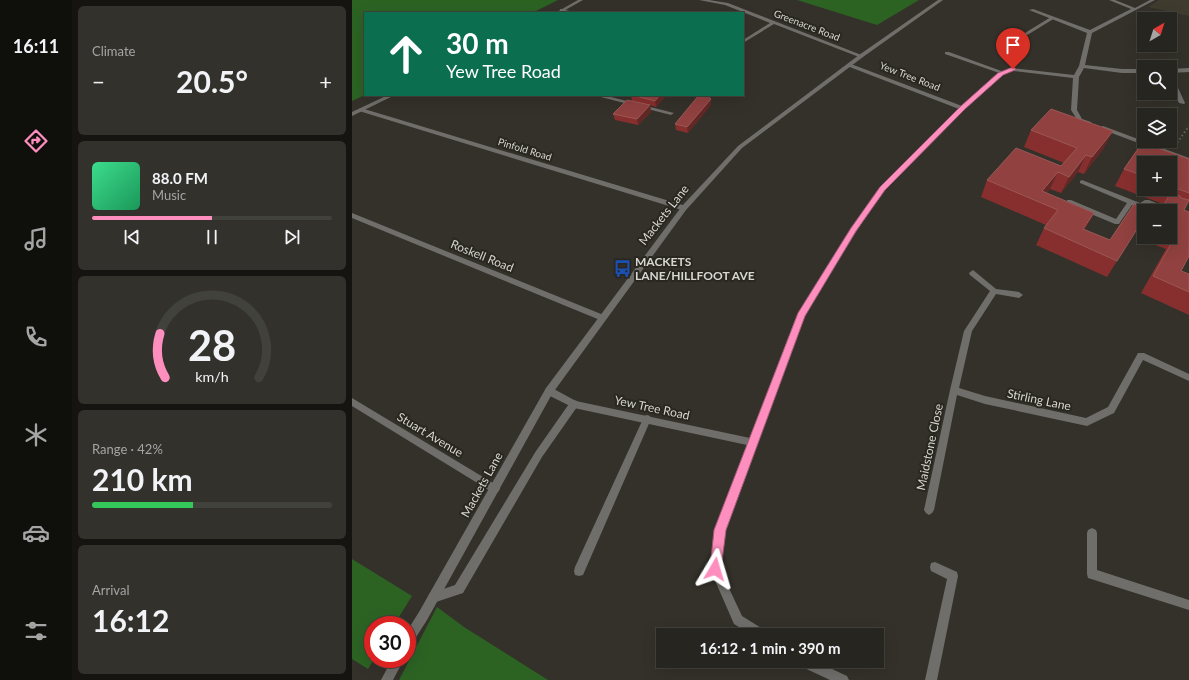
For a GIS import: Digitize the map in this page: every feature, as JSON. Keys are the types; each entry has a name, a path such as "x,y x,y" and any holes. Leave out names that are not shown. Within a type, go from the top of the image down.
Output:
{"street":[{"path":"559,12 581,0"},
{"name":"Greenacre Road","path":"701,0 726,4 861,56"},
{"name":"Mackets Lane","path":"416,626 550,391 684,208 740,147 849,64 941,0"},
{"path":"1111,0 1134,9"},
{"path":"1031,10 1090,32 1153,0"},
{"path":"562,10 567,12"},
{"path":"1022,36 1053,18"},
{"path":"744,41 774,22"},
{"path":"1090,32 1082,66 1076,77 1074,110 1080,120 1189,160"},
{"path":"947,54 1004,73"},
{"name":"Yew Tree Road","path":"849,64 963,108"},
{"path":"1082,66 1122,71 1137,71"},
{"path":"751,628 738,620 715,569 720,530 801,315 854,230 882,189 963,108 1004,73 1013,69 1076,77"},
{"path":"1177,71 1189,70"},
{"path":"1177,92 1182,103"},
{"path":"352,114 390,96"},
{"path":"600,96 669,115 676,108"},
{"name":"Pinfold Road","path":"361,110 684,208"},
{"path":"1082,182 1140,206 1147,202 1189,218"},
{"path":"1069,202 1117,222 1131,202"},
{"name":"Roskell Road","path":"352,215 603,318"},
{"path":"973,273 994,291 1019,295"},
{"path":"954,390 968,331 994,291"},
{"name":"Stirling Lane","path":"954,390 985,400 1087,422 1111,410 1141,355 1189,378"},
{"name":"Maidstone Close","path":"929,510 954,390"},
{"name":"Yew Tree Road","path":"550,391 574,404 752,442"},
{"name":"Stuart Avenue","path":"352,402 495,489"},
{"path":"433,598 459,589 540,454 574,404"},
{"path":"579,571 647,419"},
{"path":"1092,533 1092,574 1189,606"},
{"path":"931,680 953,576 935,567"},
{"path":"387,680 393,668"},
{"path":"817,668 843,680"}],"path":[{"path":"1170,153 1189,126"}],"shaded area":[{"path":"1159,0 1189,0 1189,16 1177,13 1177,12 1148,7"}],"green space":[{"path":"352,0 558,0 534,12 364,12 364,95 352,101"},
{"path":"797,0 919,0 877,25"},
{"path":"352,559 412,596 400,616 364,616 364,666 352,659"},
{"path":"437,607 464,627 548,680 399,680 405,668 416,668 416,647"}],"building":[{"path":"636,96 659,96 655,101"},
{"path":"698,96 707,96 711,99 687,127 675,124"},
{"path":"627,100 650,105 637,119 613,114"},
{"path":"1051,109 1113,131 1092,157 1086,155 1069,177 1058,172 1042,191 1094,213 1083,229 1110,240 1134,204 1137,205 1137,229 1117,261 1044,228 1058,210 987,180 1016,148 1061,166 1077,148 1031,130"},
{"path":"1139,148 1157,148 1189,159 1189,193 1177,189 1177,156 1137,156 1137,174 1124,169"},
{"path":"1177,195 1189,200 1184,210 1189,212 1189,256 1181,271 1189,274 1189,292 1153,276 1171,244 1177,244 1177,204 1164,204 1169,196"}],"place":[{"name":"MACKETS LANE/HILLFOOT AVE","path":"622,269"}],"route":[{"path":"715,569 720,530 801,315 854,230 882,189 963,108 1000,74 1013,69"}]}
